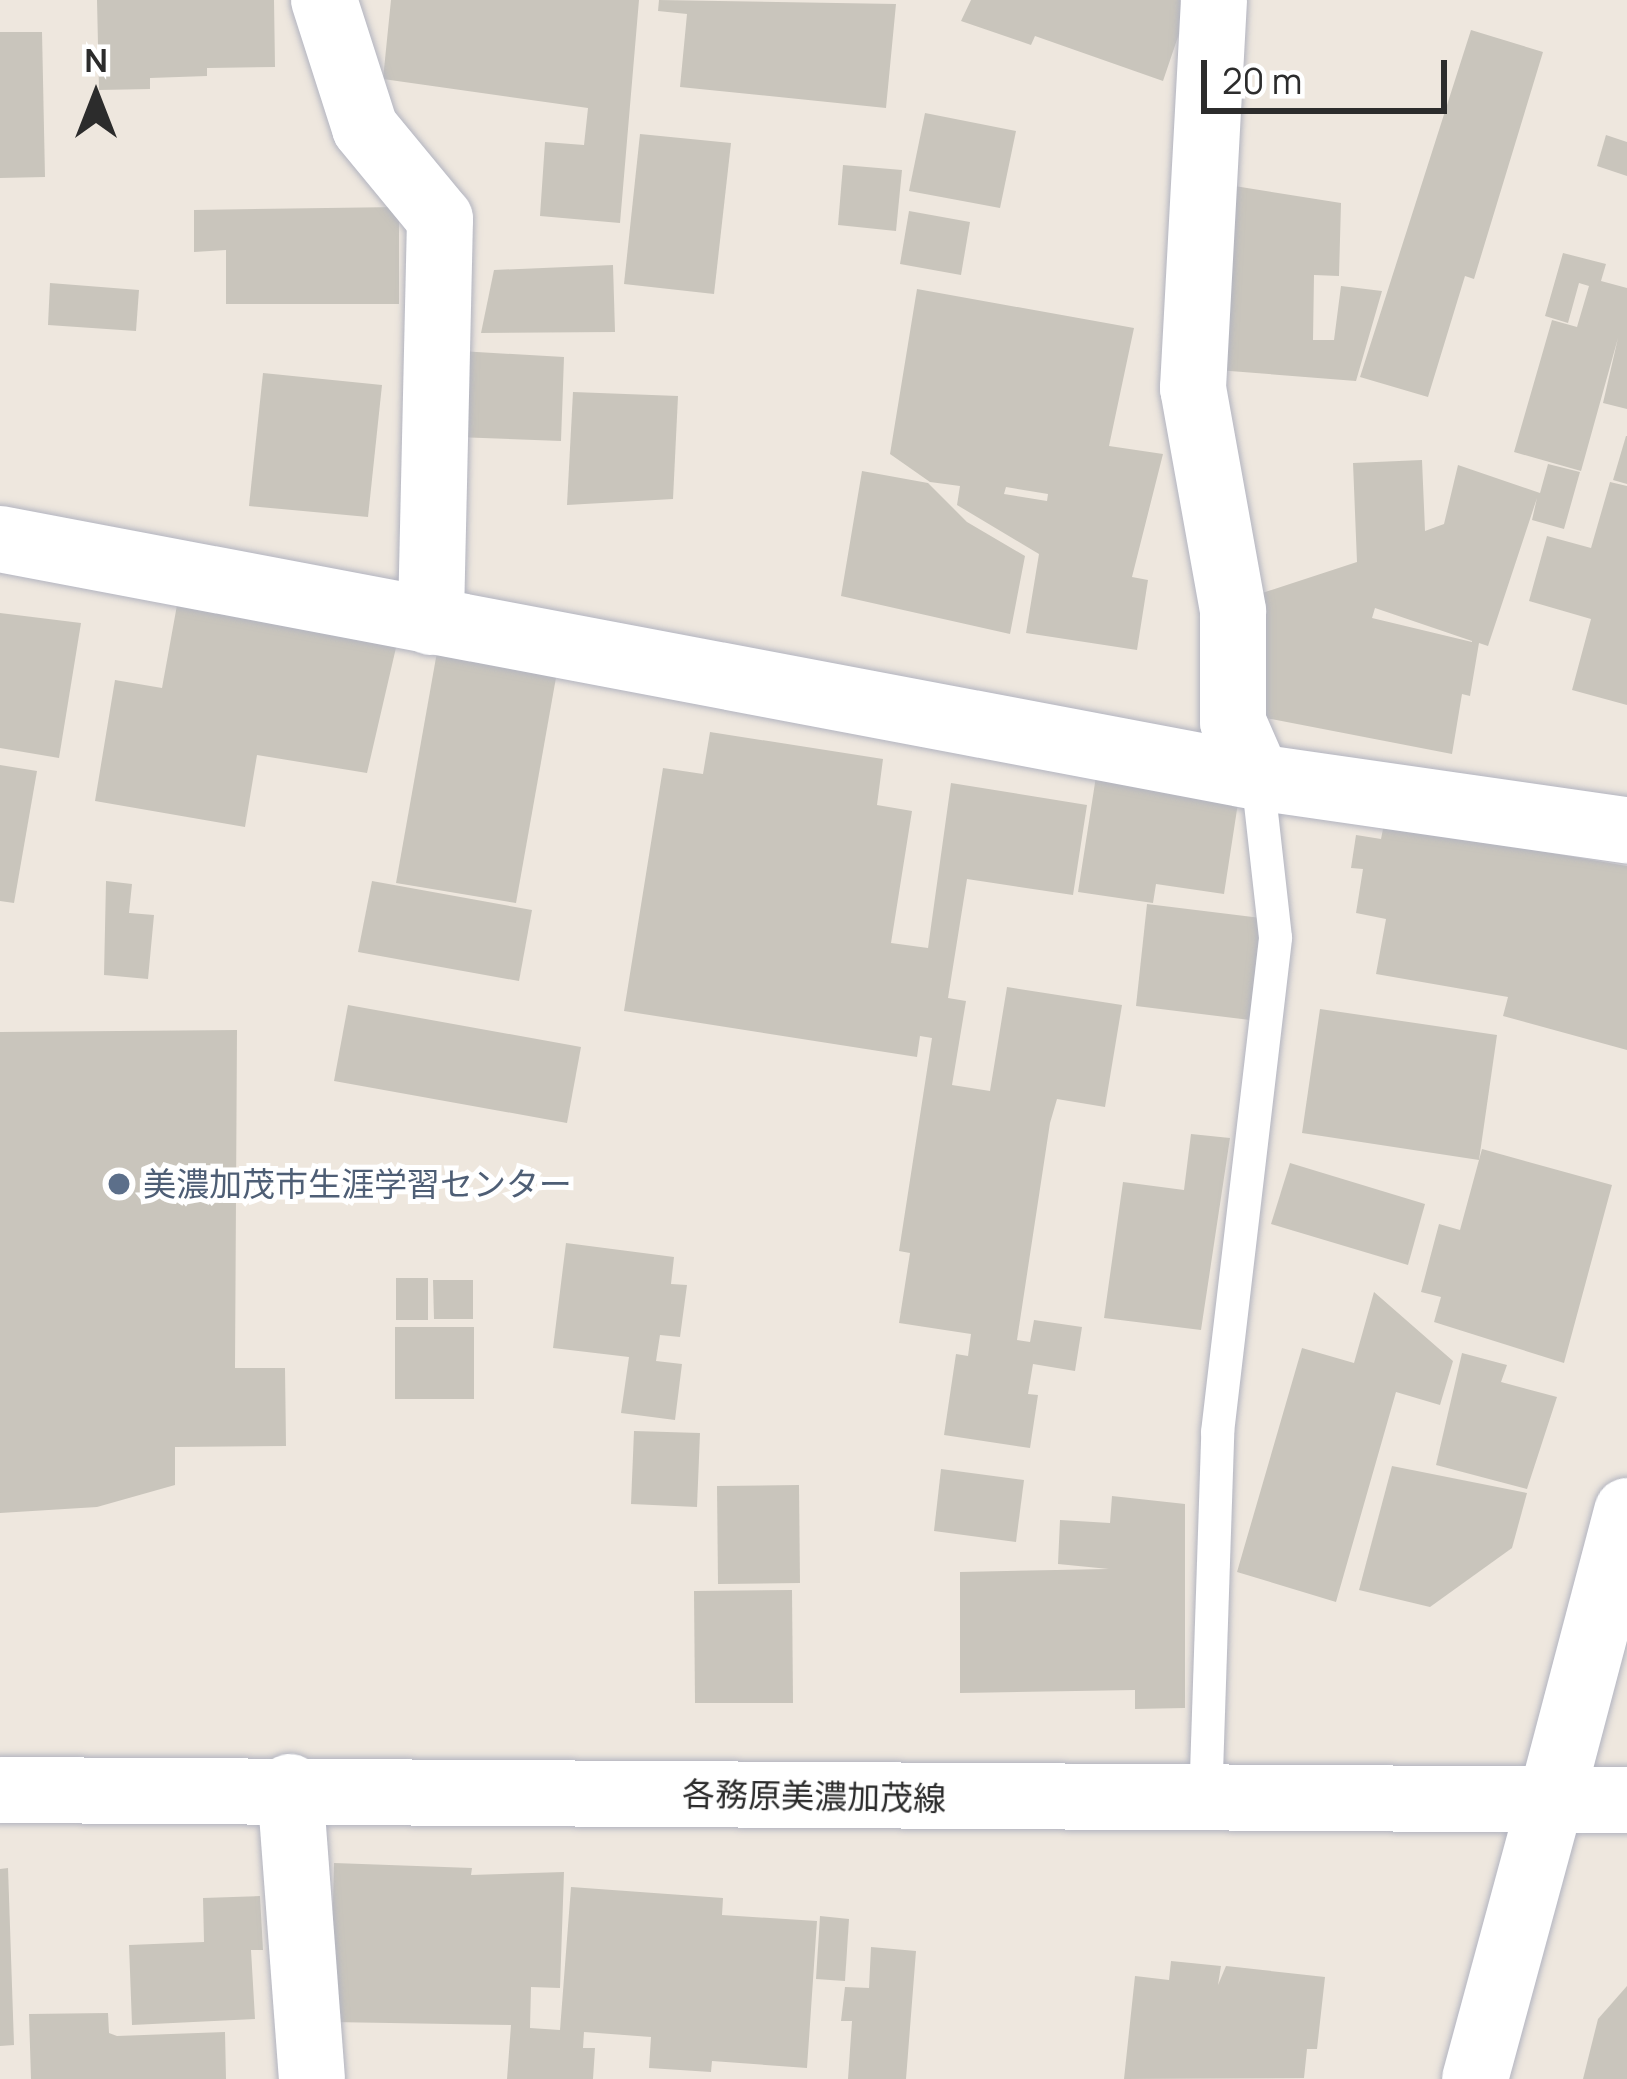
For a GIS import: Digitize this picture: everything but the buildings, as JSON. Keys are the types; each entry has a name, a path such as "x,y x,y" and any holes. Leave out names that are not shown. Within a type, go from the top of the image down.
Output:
{"street":[{"path":"324,0 365,128 440,219 430,622"},
{"path":"1214,0 1193,388 1233,611 1233,722 1257,777"},
{"path":"0,539 1257,777 1627,830"},
{"path":"1475,2079 1627,1511"},
{"path":"290,1787 312,2079"},
{"name":"各務原美濃加茂線","path":"0,1790 290,1787 1205,1803 1627,1800"}],"lane":[{"path":"1205,1803 1217,1432 1275,937 1257,777"}],"place":[{"name":"美濃加茂市生涯学習センター","path":"119,1184"}]}
